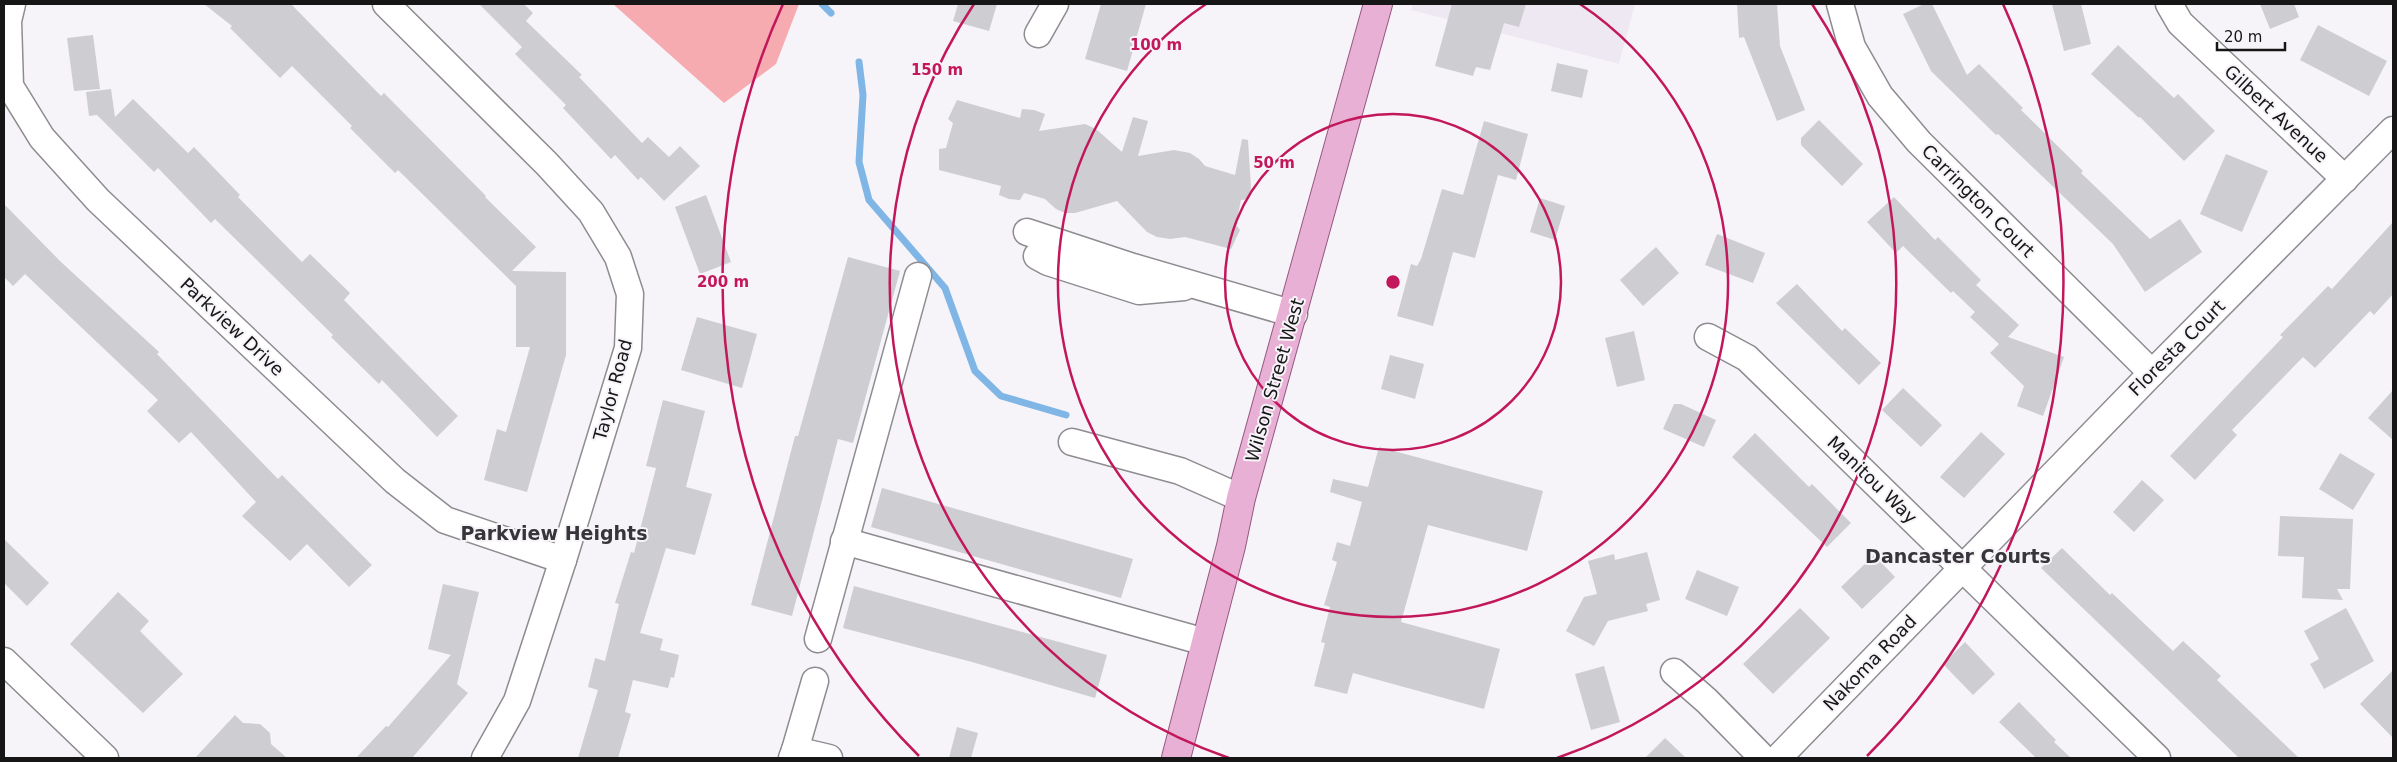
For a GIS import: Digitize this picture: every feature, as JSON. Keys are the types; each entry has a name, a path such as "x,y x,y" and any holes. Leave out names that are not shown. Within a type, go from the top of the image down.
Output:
{"main road":[{"name":"Wilson Street West","path":"1176,758 1241,498 1294,314 1378,4"}],"street":[{"name":"Parkview Drive","path":"12,4 8,21 10,86 42,138 98,200 394,481 445,520 511,544 563,560"},
{"name":"Taylor Road","path":"386,4 547,164 591,212 618,257 630,294 628,348 563,560 517,701 485,758"},
{"path":"1038,34 1055,4"},
{"name":"Carrington Court","path":"1840,4 1852,46 1880,96 1919,142 2152,373"},
{"name":"Gilbert Avenue","path":"2169,4 2180,23 2345,179"},
{"name":"Floresta Court","path":"1962,568 2393,130"},
{"path":"1028,232 1294,314"},
{"path":"1037,256 1048,262 1139,291 1200,286"},
{"path":"818,639 918,276"},
{"name":"Manitou Way","path":"1708,337 1747,358 2157,758"},
{"path":"1072,442 1180,471 1241,498"},
{"path":"844,541 1205,642"},
{"name":"Nakoma Road","path":"1778,758 1962,568"},
{"path":"4,661 105,758"},
{"path":"1674,672 1707,700 1763,758"},
{"path":"815,681 794,754 829,758"}],"shaded area":[{"path":"613,4 799,4 776,64 724,103"},
{"path":"1413,4 1635,4 1619,64 1411,10"}],"building":[{"path":"204,4 291,4 381,96 384,93 536,247 512,271 566,272 566,355 527,492 484,480 497,429 506,432 530,347 516,347 516,286 398,170 395,173 350,128 352,126 292,66 280,78 230,28 232,26"},
{"path":"479,4 524,4 533,13 526,21 582,75 579,77 642,143 648,137 669,157 680,146 700,166 664,201 641,177 638,180 615,155 611,159 563,108 566,105 515,54 522,47"},
{"path":"958,4 997,4 989,31 953,21"},
{"path":"1101,4 1146,4 1127,71 1085,59"},
{"path":"1452,4 1526,4 1519,27 1504,23 1490,70 1476,67 1473,76 1435,66"},
{"path":"1737,4 1777,4 1780,46 1805,110 1777,121 1744,37 1739,38"},
{"path":"1924,4 1932,4 1967,75 1979,64 2023,108 2021,110 2083,171 2081,173 2150,239 2180,219 2202,252 2145,292 2113,244 1998,134 1996,135 1931,71 1903,14"},
{"path":"2052,4 2081,4 2091,44 2064,51"},
{"path":"2260,4 2294,4 2299,17 2270,29"},
{"path":"2318,25 2387,61 2369,96 2300,60"},
{"path":"93,35 100,89 74,91 67,38"},
{"path":"2118,45 2174,98 2178,94 2215,131 2184,161 2140,117 2091,74"},
{"path":"1557,63 1588,70 1582,98 1551,91"},
{"path":"111,89 115,117 133,99 188,153 194,147 240,195 238,197 302,262 310,254 350,293 344,300 458,416 437,437 382,380 379,384 331,337 333,335 215,219 211,223 158,168 154,172 97,115 89,116 86,92"},
{"path":"957,100 1020,118 1022,109 1034,110 1045,114 1039,131 1085,124 1096,129 1122,152 1133,117 1148,121 1138,156 1174,150 1190,153 1205,166 1235,175 1242,139 1248,140 1251,187 1249,199 1241,200 1236,225 1240,230 1231,249 1185,237 1170,239 1157,237 1147,232 1117,201 1075,213 1065,213 1056,209 1045,199 1024,193 1020,200 1009,199 999,195 1001,186 939,170 939,149 946,148 953,123 948,119"},
{"path":"1819,120 1863,164 1842,186 1801,145 1801,138"},
{"path":"1484,121 1528,134 1516,180 1498,175 1475,258 1453,252 1433,326 1397,316 1411,264 1417,266 1421,259 1442,189 1463,195"},
{"path":"2226,154 2268,171 2242,232 2200,214"},
{"path":"706,195 731,262 700,274 675,207"},
{"path":"1894,197 1935,240 1938,237 1981,280 1976,285 2019,325 2008,337 2064,357 2043,416 2017,406 2024,386 1990,353 1999,344 1970,317 1975,312 1953,291 1951,293 1903,246 1896,253 1867,222"},
{"path":"1540,198 1565,206 1555,240 1530,232"},
{"path":"4,204 61,262 159,352 157,354 278,479 282,475 372,565 349,587 307,544 290,561 242,516 256,502 191,432 179,443 147,411 158,400 25,274 13,286 4,277"},
{"path":"2393,222 2393,294 2374,315 2370,311 2315,368 2303,357 2232,430 2237,435 2195,480 2170,456 2283,337 2280,335 2328,286 2332,289"},
{"path":"1717,234 1765,253 1753,283 1705,265"},
{"path":"1656,247 1679,273 1643,306 1620,280"},
{"path":"848,257 900,271 853,443 838,439 792,616 751,605 795,436 798,436"},
{"path":"1797,284 1842,331 1845,328 1881,363 1859,385 1776,303"},
{"path":"697,317 757,334 742,388 681,370"},
{"path":"1634,331 1645,380 1617,387 1605,338"},
{"path":"1390,355 1424,364 1415,399 1381,389"},
{"path":"1903,388 1942,425 1921,447 1882,410"},
{"path":"2393,390 2393,440 2368,418"},
{"path":"663,400 705,411 686,487 712,494 695,555 666,548 640,633 663,639 660,650 679,655 674,678 671,677 668,688 633,680 625,712 631,714 618,758 578,758 598,690 588,687 595,658 605,661 619,604 615,603 631,552 634,553 656,468 646,466"},
{"path":"1674,404 1681,404 1716,420 1704,447 1663,429"},
{"path":"1981,432 2005,454 1964,498 1940,477"},
{"path":"1755,433 1809,487 1812,484 1851,523 1827,547 1732,457"},
{"path":"1379,447 1543,491 1527,551 1428,525 1401,622 1500,649 1484,709 1353,673 1347,694 1314,686 1325,643 1321,642 1330,607 1324,605 1337,562 1332,560 1337,542 1350,546 1362,502 1330,492 1333,479 1368,487"},
{"path":"2340,453 2375,474 2353,510 2319,489"},
{"path":"2142,480 2164,500 2134,532 2113,512"},
{"path":"882,488 1133,559 1121,598 871,527"},
{"path":"2280,516 2353,519 2350,589 2337,589 2343,600 2302,598 2304,557 2278,556"},
{"path":"4,539 49,583 27,606 4,583"},
{"path":"2062,548 2110,595 2112,593 2173,651 2183,641 2221,676 2217,680 2299,758 2239,758 2041,568"},
{"path":"1647,552 1660,600 1646,604 1648,611 1608,621 1594,646 1566,631 1584,597 1597,594 1588,561 1614,554 1615,560"},
{"path":"1874,555 1895,577 1862,609 1841,587"},
{"path":"1697,570 1739,587 1727,616 1685,599"},
{"path":"443,584 479,592 457,684 468,693 412,758 356,758 386,726 388,727 451,655 428,649"},
{"path":"854,586 1107,655 1095,698 972,662 843,628"},
{"path":"118,592 149,621 140,631 183,674 143,713 70,644"},
{"path":"1800,608 1830,638 1773,694 1743,664"},
{"path":"2346,608 2374,661 2324,689 2310,664 2319,659 2304,631"},
{"path":"1965,642 1995,674 1973,695 1943,664"},
{"path":"1604,666 1620,722 1591,730 1575,674"},
{"path":"2393,670 2393,738 2360,704"},
{"path":"2019,702 2056,740 2054,742 2071,758 2036,758 1999,722"},
{"path":"235,715 243,723 260,724 270,733 271,744 287,758 195,758"},
{"path":"957,727 978,733 971,758 949,758"},
{"path":"1665,738 1686,758 1645,758"}],"waterway":[{"path":"822,4 831,13"},
{"path":"859,62 863,95 859,162 869,200 945,288 975,371 1001,396 1066,415"}],"district":[{"name":"Parkview Heights","path":"554,533"},
{"name":"Dancaster Courts","path":"1958,556"}]}
